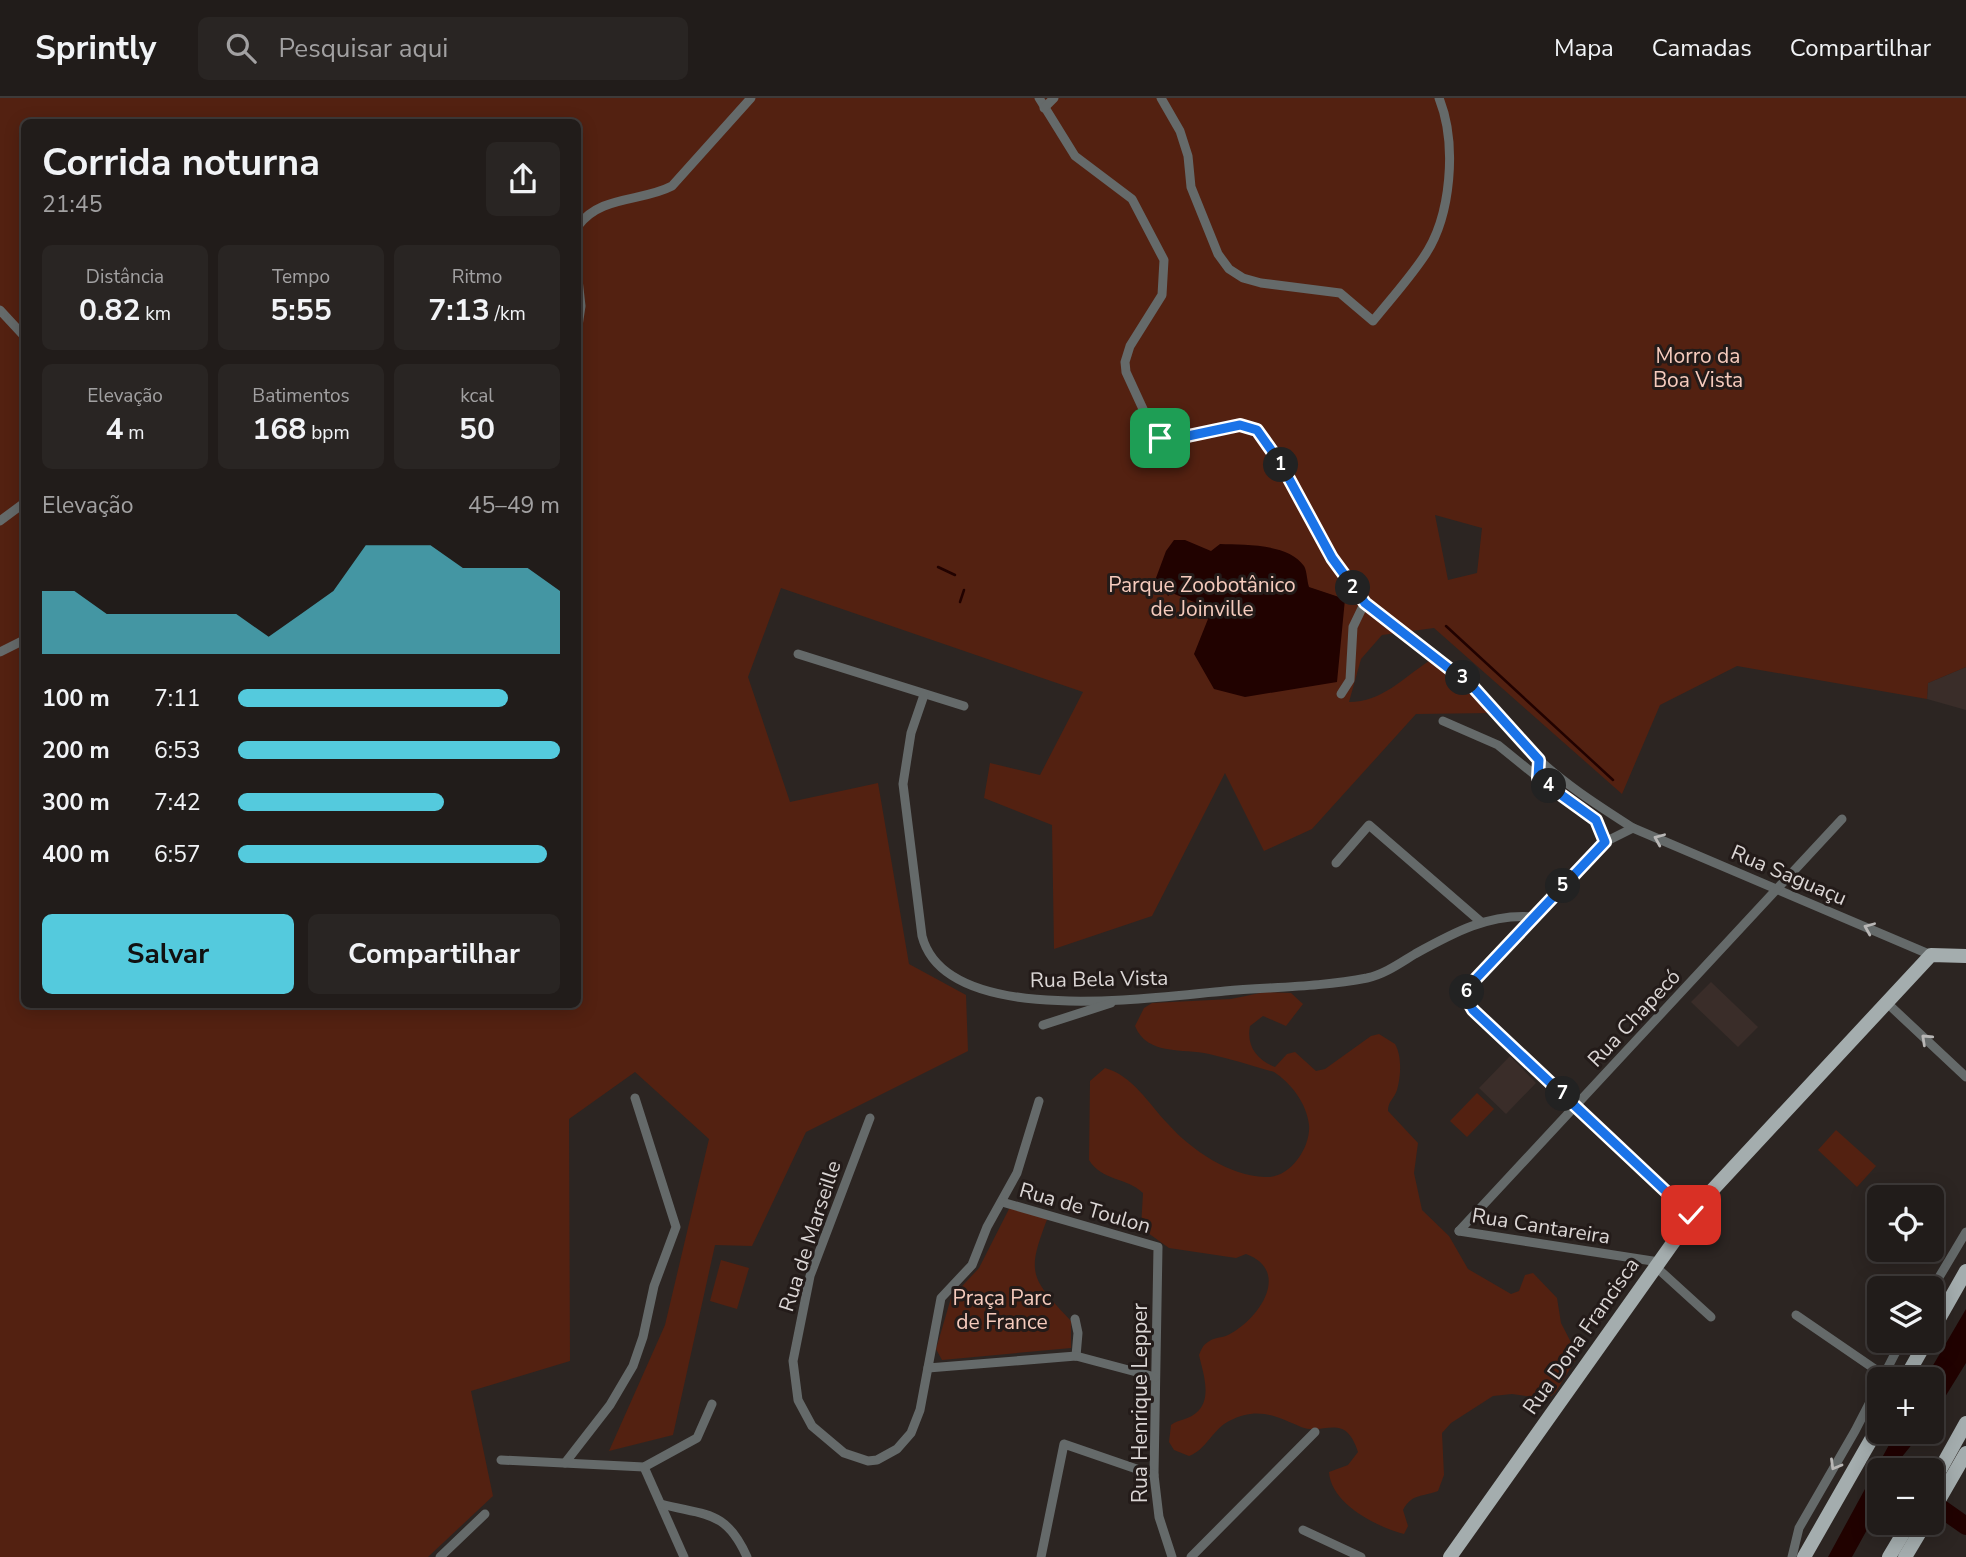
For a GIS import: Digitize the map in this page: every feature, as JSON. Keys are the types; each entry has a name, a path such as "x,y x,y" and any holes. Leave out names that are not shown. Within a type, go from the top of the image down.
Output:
{"main road":[{"path":"1931,955 1966,956"},
{"name":"Rua Dona Francisca","path":"1450,1557 1691,1215 1761,1135 1931,955"},
{"path":"1944,1310 1966,1271"},
{"path":"1944,1462 1966,1423"},
{"path":"1804,1557 1868,1444"},
{"path":"1944,1491 1966,1452"},
{"path":"1889,1557 1902,1535"},
{"path":"1905,1557 1918,1535"}],"street":[{"path":"581,222 584,217 611,203 659,193 673,186 751,98"},
{"name":"Rua Saguaçu","path":"1039,98 1075,156 1132,199 1164,260 1162,295 1130,346 1125,362 1154,433 1169,440 1240,425 1257,430 1281,464 1332,558 1365,603 1474,688 1539,760 1595,803 1633,828 1931,955"},
{"path":"1044,108 1054,98"},
{"path":"1161,98 1180,131 1188,156 1191,187 1218,254 1229,269 1243,278 1261,284 1340,293 1373,321 1423,258 1440,218 1448,184 1451,140 1438,98"},
{"path":"0,310 21,333"},
{"path":"0,521 21,505"},
{"path":"1341,694 1350,680 1353,627 1365,603"},
{"path":"0,652 21,642"},
{"path":"798,654 964,706"},
{"name":"Rua Bela Vista","path":"924,695 911,733 903,784 926,951 937,965 954,977 1002,995 1049,1001 1123,999 1367,978 1481,922 1502,916 1534,917"},
{"path":"1443,721 1490,739 1538,778 1589,814 1600,826 1605,842"},
{"path":"1538,778 1539,760"},
{"path":"1538,778 1555,774"},
{"path":"1589,814 1595,803"},
{"name":"Rua Chapecó","path":"1459,1231 1842,819"},
{"path":"1336,863 1369,825 1481,922"},
{"path":"1633,828 1605,842 1470,985 1466,998 1473,1010 1691,1215"},
{"path":"1043,1025 1123,999"},
{"path":"1886,1002 1966,1077"},
{"path":"565,1463 610,1405 633,1366 641,1345 654,1286 676,1227 635,1098"},
{"name":"Rua de Marseille","path":"870,1118 826,1228 804,1300 793,1362 798,1400 812,1426 832,1445 859,1459 877,1460 897,1450 911,1433 920,1410 942,1298 971,1265 987,1227 1022,1161 1040,1101"},
{"name":"Rua de Toulon","path":"1002,1202 1158,1247"},
{"name":"Rua Cantareira","path":"1459,1231 1657,1265"},
{"path":"1940,1276 1966,1232"},
{"name":"Rua Henrique Lepper","path":"1158,1247 1154,1475 1159,1517 1172,1557"},
{"path":"1657,1265 1711,1317"},
{"path":"1796,1315 1872,1367"},
{"path":"1075,1319 1079,1333 1076,1356"},
{"path":"928,1368 1076,1356 1156,1377"},
{"path":"501,1460 644,1467 697,1438 712,1404"},
{"path":"1793,1557 1799,1528 1867,1406"},
{"path":"1855,1431 1867,1427"},
{"path":"1191,1557 1315,1432"},
{"path":"1041,1557 1064,1444 1154,1475"},
{"path":"644,1467 684,1557"},
{"path":"660,1504 726,1523 736,1534 747,1557"},
{"path":"440,1557 485,1514"},
{"path":"1303,1530 1361,1557"}],"shaded area":[{"path":"1174,540 1185,540 1211,551 1220,544 1277,549 1297,558 1304,566 1309,587 1345,599 1337,682 1245,697 1214,689 1194,654 1208,619 1194,602 1172,593 1168,596 1162,586 1153,586 1166,551"},
{"path":"1966,667 1966,710 1927,699 1928,683"},
{"path":"1711,982 1758,1027 1738,1047 1691,1002"},
{"path":"1510,1056 1536,1083 1506,1114 1479,1088"},
{"path":"1966,1309 1966,1363 1944,1399 1944,1367 1932,1367 1940,1353 1944,1353 1944,1347"},
{"path":"1889,1444 1912,1444 1901,1458 1882,1458"},
{"path":"1867,1485 1867,1530 1852,1557 1828,1557"}],"green space":[{"name":"Morro da Boa Vista","path":"0,98 1966,98 1966,667 1928,683 1927,699 1737,666 1660,705 1622,794 1434,628 1382,635 1361,659 1349,702 1382,694 1429,661 1469,689 1492,713 1416,714 1312,829 1264,851 1225,773 1152,916 1054,949 1052,825 984,798 990,763 1040,775 1083,692 781,588 748,677 790,802 878,783 909,964 966,995 968,1051 806,1132 752,1246 715,1245 673,1435 609,1451 665,1325 709,1139 635,1072 569,1119 570,1361 471,1391 493,1496 428,1557 0,1557","holes":["1435,515 1482,528 1477,573 1448,580"]},
{"path":"1265,992 1291,993 1303,1004 1286,1026 1263,1016 1250,1026 1250,1040 1254,1051 1275,1067 1287,1054 1295,1052 1316,1071 1325,1069 1371,1036 1379,1034 1395,1044 1400,1060 1399,1079 1388,1111 1418,1143 1414,1173 1422,1210 1449,1236 1468,1269 1511,1294 1519,1291 1525,1275 1533,1273 1557,1298 1561,1323 1578,1356 1555,1393 1547,1399 1512,1394 1493,1396 1451,1423 1442,1433 1444,1475 1438,1491 1414,1498 1406,1505 1403,1510 1408,1526 1404,1534 1369,1520 1346,1504 1338,1494 1329,1472 1348,1465 1358,1452 1347,1432 1340,1428 1310,1429 1266,1414 1249,1414 1223,1425 1200,1449 1189,1456 1174,1450 1169,1442 1171,1425 1193,1415 1204,1401 1205,1386 1199,1355 1201,1349 1210,1340 1240,1328 1250,1318 1266,1295 1269,1283 1267,1272 1260,1262 1246,1254 1236,1258 1169,1248 1141,1228 1143,1193 1101,1172 1089,1160 1090,1081 1105,1068 1124,1077 1140,1091 1177,1134 1225,1167 1252,1176 1265,1177 1283,1173 1290,1167 1303,1152 1309,1125 1302,1102 1286,1082 1274,1072 1234,1060 1157,1046 1141,1036 1135,1026 1144,1008 1152,1003 1231,999"},
{"path":"1477,1093 1494,1109 1467,1137 1450,1121"},
{"path":"1836,1130 1876,1166 1857,1187 1818,1150"},
{"name":"Praça Parc de France","path":"1010,1207 1048,1217 1037,1251 1036,1274 1047,1294 1071,1321 1071,1348 942,1360 936,1349 951,1298 979,1268"},
{"path":"721,1260 749,1268 737,1309 710,1301"}],"waterway":[{"path":"938,567 955,575"},
{"path":"960,602 964,590"},
{"path":"1446,626 1613,780"},
{"path":"1944,1510 1966,1526"}],"route":[{"path":"1160,438 1169,440 1240,425 1249,425 1257,430 1281,464 1332,558 1365,603 1474,688 1539,760 1538,778 1596,820 1605,842 1470,985 1466,998 1473,1010 1691,1215"}],"park label":[{"name":"Parque Zoobotânico de Joinville","path":"1202,597"}]}
